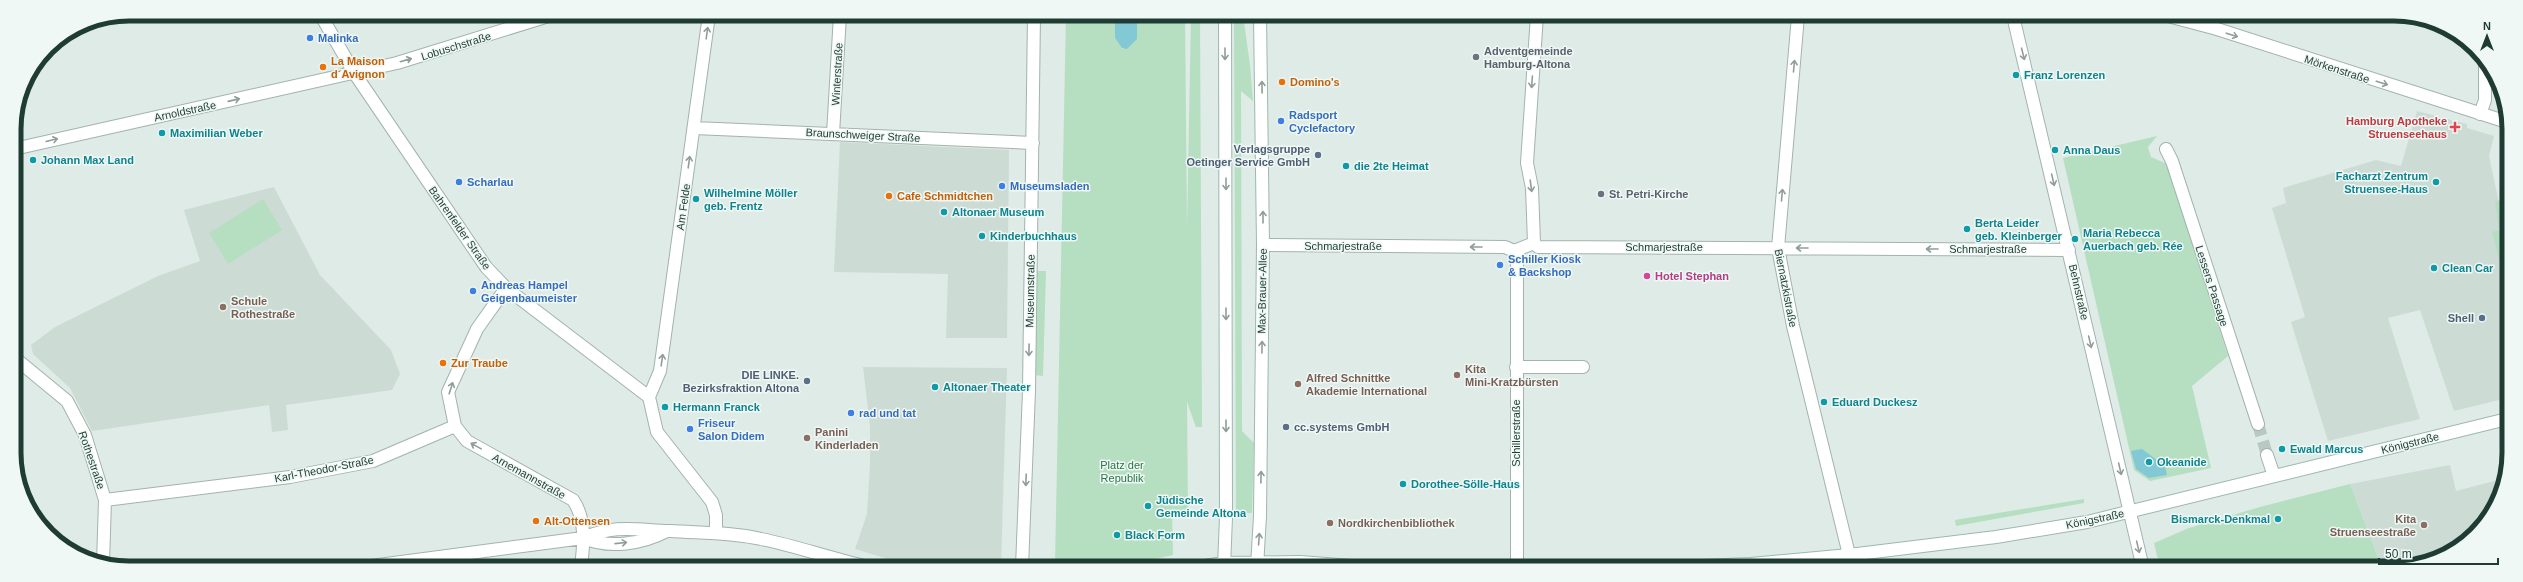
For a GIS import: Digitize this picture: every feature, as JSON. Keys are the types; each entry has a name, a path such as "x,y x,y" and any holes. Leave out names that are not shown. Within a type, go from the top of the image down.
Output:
{"street":[{"name":"Bahrenfelder Straße","path":"324,21 355,74 486,266 506,288 649,397"},
{"name":"Lobuschstraße","path":"355,74 458,45 533,21"},
{"name":"Am Felde","path":"649,397 660,371 708,21"},
{"name":"Winterstraße","path":"833,134 840,21"},
{"name":"Museumstraße","path":"1022,561 1029,391 1034,21"},
{"path":"1224,561 1226,447 1225,21"},
{"name":"Max-Brauer-Allee","path":"1257,561 1260,516 1263,245 1260,21"},
{"path":"1514,251 1534,243 1532,188 1527,163 1537,21"},
{"name":"Biernatzkistraße","path":"1798,21 1778,248 1793,326 1850,561"},
{"name":"Behnstraße","path":"2014,21 2141,561"},
{"name":"Mörkenstraße","path":"2186,21 2502,120"},
{"path":"2480,114 2485,100 2486,72"},
{"name":"Arnoldstraße","path":"21,147 355,74"},
{"name":"Braunschweiger Straße","path":"694,128 1033,143"},
{"name":"Lessers Passage","path":"2166,149 2172,161 2258,424"},
{"name":"Schmarjestraße","path":"1534,243 1538,247 2069,250"},
{"name":"Schmarjestraße","path":"1263,245 1505,247 1514,251"},
{"name":"Schillerstraße","path":"1514,251 1518,257 1516,367 1517,561"},
{"path":"455,426 448,392 478,329 506,288"},
{"name":"Rothestraße","path":"21,363 67,401 86,435 105,500 103,558"},
{"path":"1516,367 1583,367"},
{"path":"649,397 657,432 712,502 716,515 716,532"},
{"name":"Königstraße","path":"1796,561 1996,537 2086,522 2502,420"},
{"name":"Karl-Theodor-Straße","path":"105,500 290,477 373,461 455,426"},
{"name":"Arnemannstraße","path":"455,426 467,441 573,500 580,510 582,520 583,538 581,561"},
{"path":"2267,455 2274,476"},
{"path":"409,561 583,538 596,543 618,544 654,538 668,531 716,532 762,539 845,561"}],"shaded area":[{"path":"2417,111 2467,124 2467,128 2494,136 2489,156 2502,217 2502,399 2454,411 2420,310 2388,318 2420,419 2328,441 2291,322 2305,317 2272,208 2286,203 2283,188 2376,160 2401,166"},
{"path":"840,142 1009,150 1007,338 946,338 948,274 834,272"},
{"name":"Schule Rothestraße","path":"274,187 320,275 391,350 400,374 392,390 286,405 288,430 272,432 269,405 92,431 70,388 33,354 31,345 55,327 158,276 200,261 184,210"},
{"path":"863,367 1007,368 1001,561 895,561 855,549 867,514 870,464 870,426"},
{"name":"Kita Struenseestraße","path":"2450,465 2456,491 2498,480 2488,507 2480,519 2465,534 2448,547 2435,553 2401,561 2379,561 2350,484"}],"green space":[{"name":"Platz der Republik","path":"1066,21 1115,21 1115,38 1123,49 1137,38 1137,21 1185,21 1187,229 1191,21 1200,21 1202,427 1196,427 1187,402 1188,513 1172,514 1173,555 1144,561 1055,561"},
{"path":"1234,21 1244,21 1253,101 1241,91 1242,431 1254,443 1252,513 1236,513"},
{"path":"2157,136 2148,147 2151,157 2167,164 2228,356 2192,386 2211,468 2150,481 2134,470 2063,158"},
{"path":"263,199 282,230 228,264 209,233"},
{"path":"2502,200 2502,271 2492,232 2499,230 2495,201"},
{"path":"1036,271 1046,271 1043,376 1034,375"},
{"path":"2350,484 2379,561 2158,561 2154,543 2189,528 2260,507"},
{"path":"2084,499 2084,503 1956,526 1955,520"}],"water":[{"path":"1115,21 1137,21 1137,39 1127,49 1122,48 1115,38"},
{"path":"2142,449 2165,466 2167,475 2149,478 2136,469 2131,451"}],"tunnel":[{"path":"2258,424 2267,455"}],"place":[{"name":"Malinka","path":"310,38"},
{"name":"Adventgemeinde Hamburg-Altona","path":"1476,57"},
{"name":"La Maison d´Avignon","path":"323,67"},
{"name":"Franz Lorenzen","path":"2016,75"},
{"name":"Domino's","path":"1282,82"},
{"name":"Radsport Cyclefactory","path":"1281,121"},
{"name":"Hamburg Apotheke Struenseehaus","path":"2455,127"},
{"name":"Maximilian Weber","path":"162,133"},
{"name":"Anna Daus","path":"2055,150"},
{"name":"Verlagsgruppe Oetinger Service GmbH","path":"1318,155"},
{"name":"Johann Max Land","path":"33,160"},
{"name":"die 2te Heimat","path":"1346,166"},
{"name":"Scharlau","path":"459,182"},
{"name":"Facharzt Zentrum Struensee-Haus","path":"2436,182"},
{"name":"Museumsladen","path":"1002,186"},
{"name":"St. Petri-Kirche","path":"1601,194"},
{"name":"Cafe Schmidtchen","path":"889,196"},
{"name":"Wilhelmine Möller geb. Frentz","path":"696,199"},
{"name":"Altonaer Museum","path":"944,212"},
{"name":"Berta Leider geb. Kleinberger","path":"1967,229"},
{"name":"Kinderbuchhaus","path":"982,236"},
{"name":"Maria Rebecca Auerbach geb. Rée","path":"2075,239"},
{"name":"Schiller Kiosk & Backshop","path":"1500,265"},
{"name":"Clean Car","path":"2434,268"},
{"name":"Hotel Stephan","path":"1647,276"},
{"name":"Andreas Hampel Geigenbaumeister","path":"473,291"},
{"name":"Schule Rothestraße","path":"223,307"},
{"name":"Shell","path":"2482,318"},
{"name":"Zur Traube","path":"443,363"},
{"name":"Kita Mini-Kratzbürsten","path":"1457,375"},
{"name":"DIE LINKE. Bezirksfraktion Altona","path":"807,381"},
{"name":"Alfred Schnittke Akademie International","path":"1298,384"},
{"name":"Altonaer Theater","path":"935,387"},
{"name":"Eduard Duckesz","path":"1824,402"},
{"name":"Hermann Franck","path":"665,407"},
{"name":"rad und tat","path":"851,413"},
{"name":"cc.systems GmbH","path":"1286,427"},
{"name":"Friseur Salon Didem","path":"690,429"},
{"name":"Panini Kinderladen","path":"807,438"},
{"name":"Ewald Marcus","path":"2282,449"},
{"name":"Okeanide","path":"2149,462"},
{"name":"Dorothee-Sölle-Haus","path":"1403,484"},
{"name":"Jüdische Gemeinde Altona","path":"1148,506"},
{"name":"Bismarck-Denkmal","path":"2278,519"},
{"name":"Alt-Ottensen","path":"536,521"},
{"name":"Nordkirchenbibliothek","path":"1330,523"},
{"name":"Kita Struenseestraße","path":"2424,525"},
{"name":"Black Form","path":"1117,535"}]}
